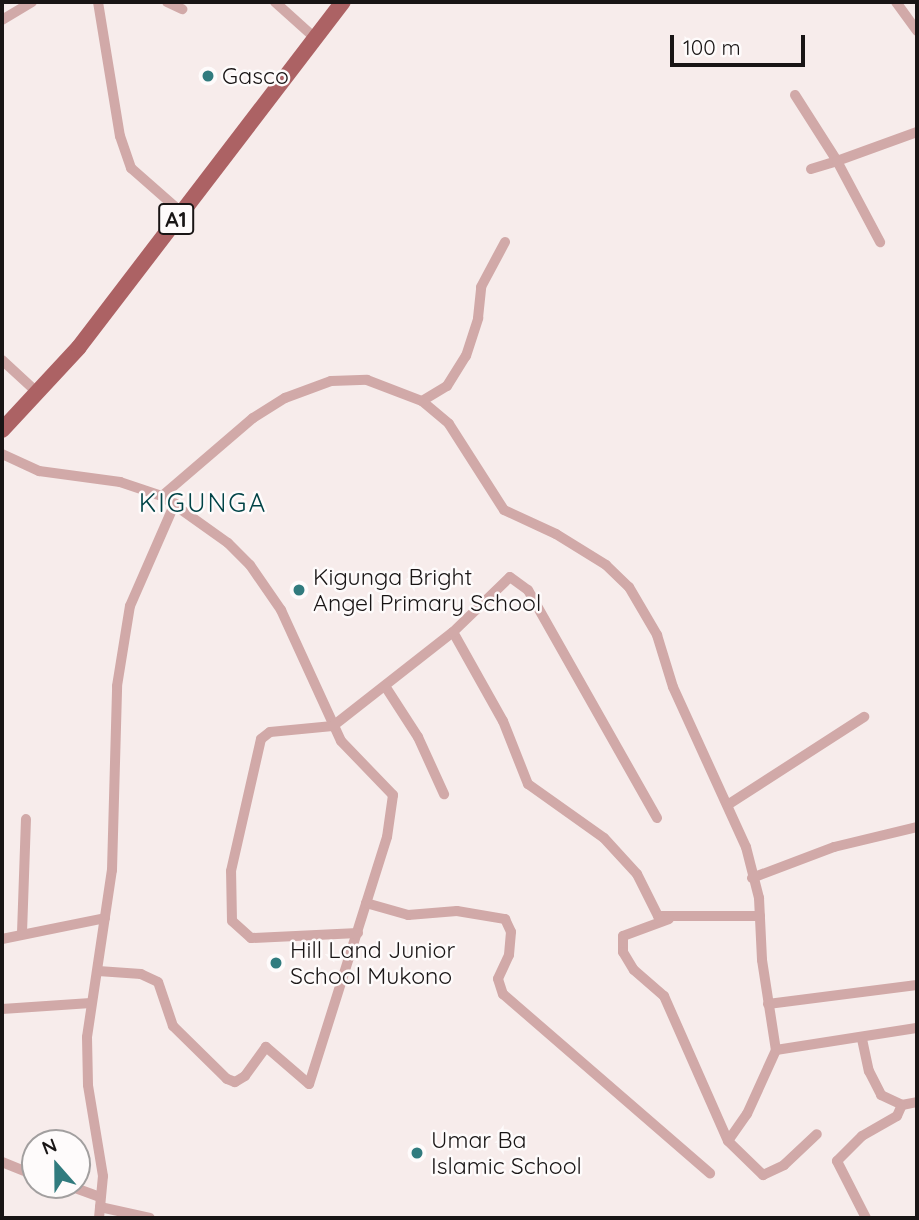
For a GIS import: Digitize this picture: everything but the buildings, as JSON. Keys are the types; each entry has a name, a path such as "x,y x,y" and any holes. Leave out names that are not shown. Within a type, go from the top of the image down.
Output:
{"highway":[{"name":"A1","path":"2,430 39,394 343,2"}],"street":[{"path":"2,20 32,2"},
{"path":"99,2 120,136 131,168 181,212"},
{"path":"167,2 182,9"},
{"path":"275,2 315,38"},
{"path":"897,2 917,31"},
{"path":"795,95 838,161 880,243"},
{"path":"811,169 917,132"},
{"path":"422,401 447,386 466,356 478,318 481,287 505,242"},
{"path":"2,360 39,394"},
{"path":"162,496 253,418 308,388 331,381 367,380 422,401 449,424 497,505 579,547 629,587 657,635 673,687 729,804 746,847 760,916 768,1004 776,1050 747,1114 728,1141"},
{"path":"2,454 39,471 120,482 162,496 228,543 266,586 341,741 393,795 387,837 309,1084 265,1047 245,1076 235,1082 227,1079 173,1026 158,982 141,974 98,971"},
{"path":"150,1218 100,1207 103,1176 88,1085 91,1003 112,870 113,737 125,623 175,503"},
{"path":"358,933 251,938 236,929 228,912 231,871 261,739 270,732 333,726 453,632 502,585 517,578 528,590 656,818"},
{"path":"453,632 503,721 528,783 604,838 637,874 651,909 670,919"},
{"path":"385,686 418,737 444,794"},
{"path":"729,804 864,717"},
{"path":"22,933 26,819"},
{"path":"752,878 834,848 917,827"},
{"path":"366,904 408,915 457,911 505,919 511,932 509,955 498,979 503,994 710,1173"},
{"path":"760,916 670,919 623,936 623,952 634,970 664,996 728,1141 763,1175 784,1166 817,1134"},
{"path":"2,939 105,918"},
{"path":"768,1004 917,985"},
{"path":"2,1009 91,1003"},
{"path":"776,1050 862,1039 916,1028"},
{"path":"862,1039 869,1071 881,1095 902,1105 917,1102"},
{"path":"866,1218 837,1161 862,1136 897,1116 902,1105"},
{"path":"2,1162 21,1169"}],"place":[{"name":"Gasco","path":"208,76"},
{"name":"Kigunga Bright Angel Primary School","path":"299,590"},
{"name":"Hill Land Junior School Mukono","path":"276,963"},
{"name":"Umar Ba Islamic School","path":"417,1153"}],"district":[{"name":"KIGUNGA","path":"203,503"}]}
